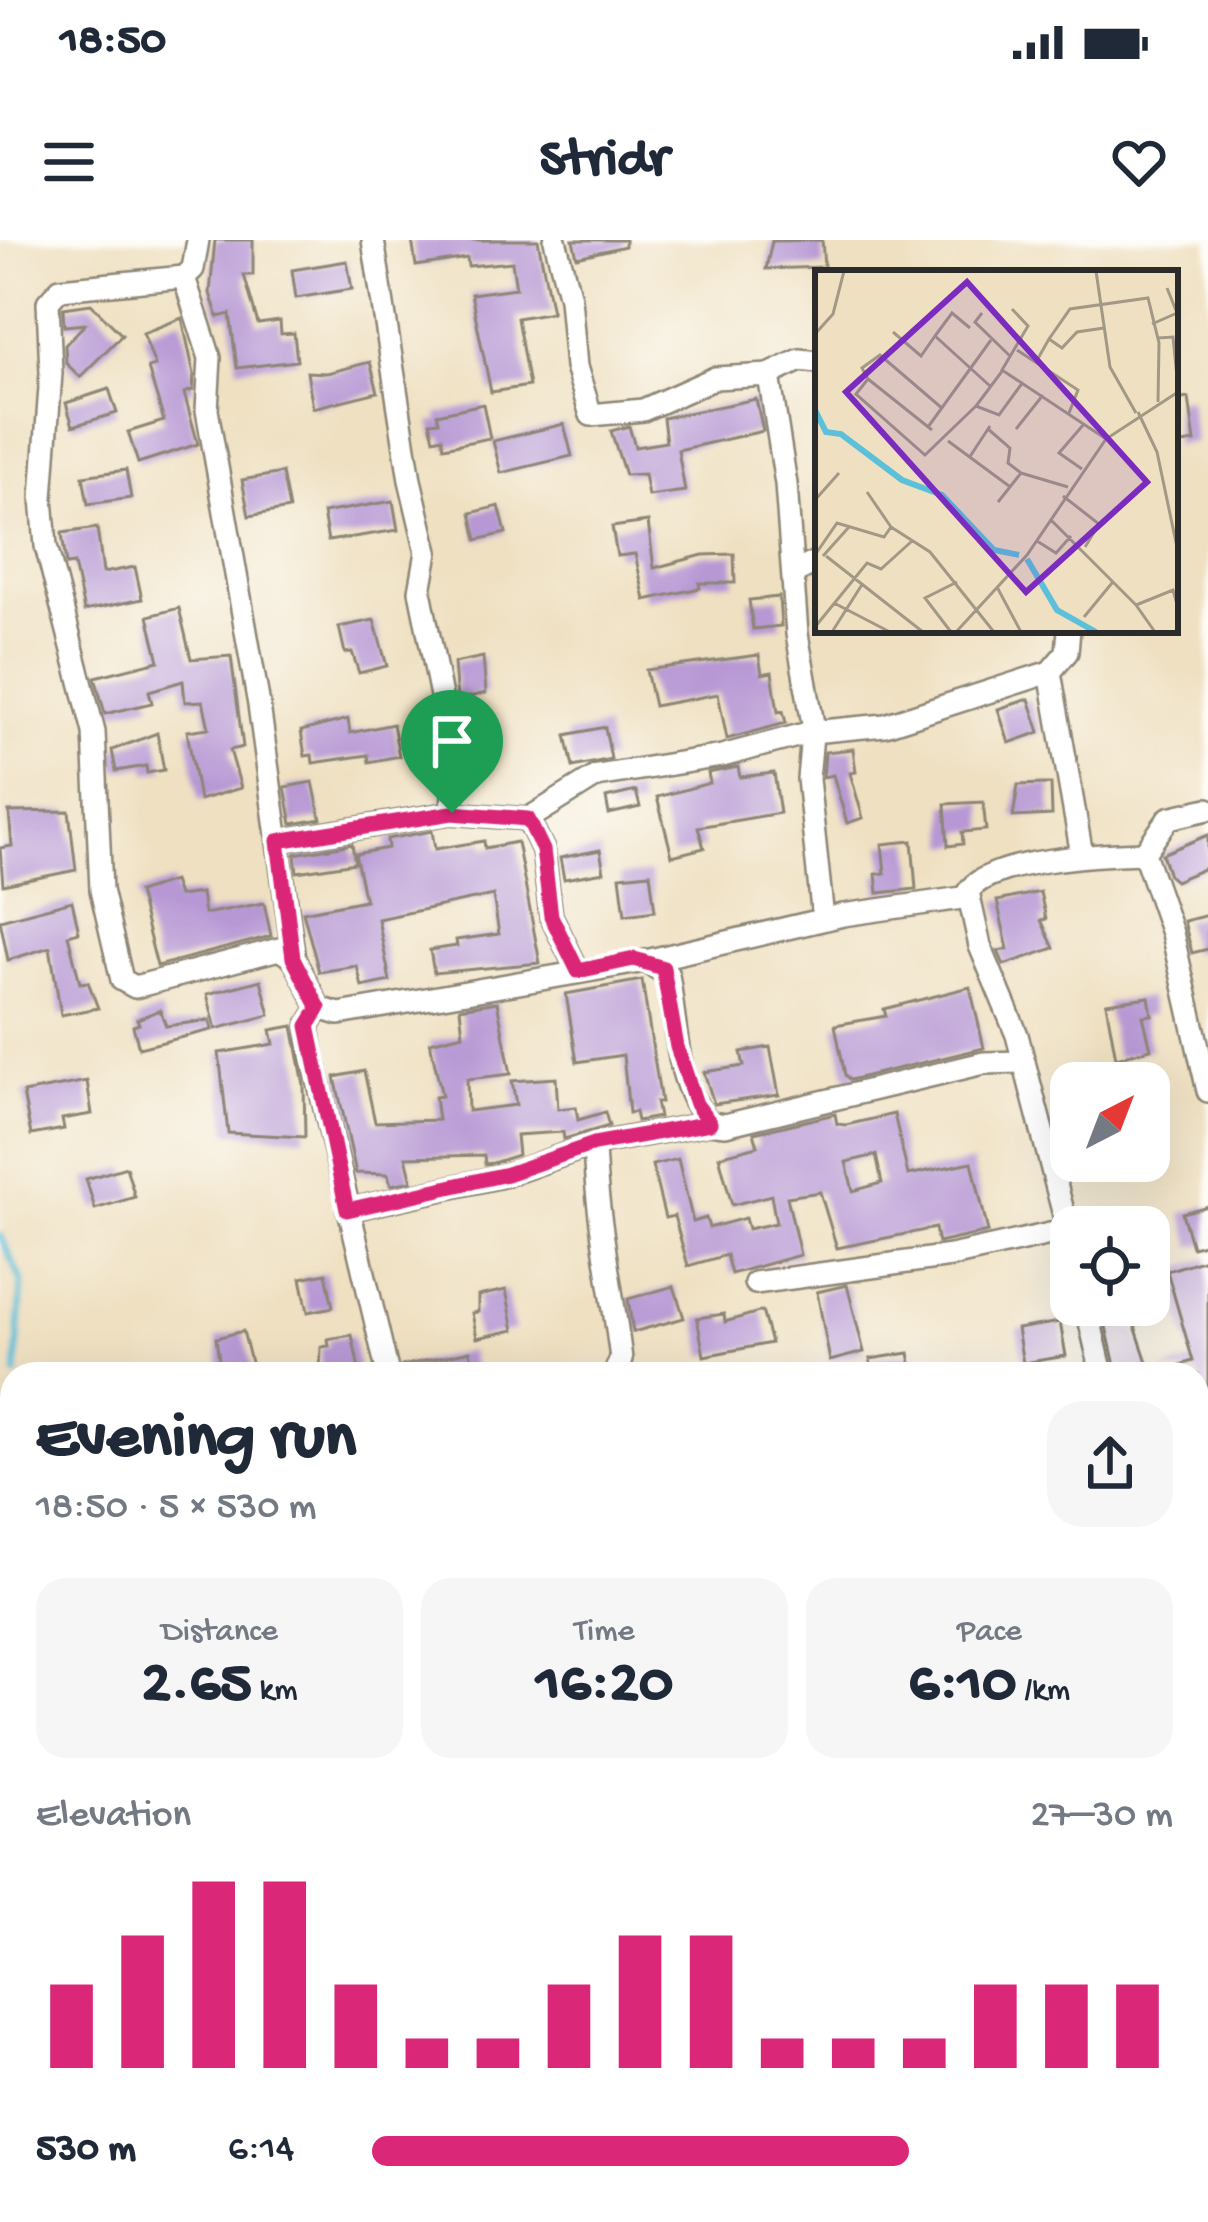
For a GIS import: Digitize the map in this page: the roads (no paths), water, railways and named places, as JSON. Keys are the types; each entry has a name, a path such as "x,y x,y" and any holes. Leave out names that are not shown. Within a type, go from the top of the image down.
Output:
{"street":[{"path":"198,240 193,269 184,277 60,289 48,302 50,387 42,498 46,546 94,732 101,890 113,959 128,985 266,949 293,958"},
{"path":"374,240 410,480 427,552 420,591 456,771 452,813"},
{"path":"555,240 554,253 570,298 576,367 591,415 643,410 715,378 769,375 800,359 815,362"},
{"path":"184,277 210,358 207,410 225,490 293,958 319,1008 339,1014 645,961 823,919 969,897"},
{"path":"769,375 812,732 812,849 823,919"},
{"path":"794,573 815,562"},
{"path":"278,841 452,813 528,819 597,776 722,756 812,732 885,725 1051,672 1067,652 1069,633"},
{"path":"1051,672 1082,855"},
{"path":"1144,853 1168,818 1208,809"},
{"path":"528,819 543,850 551,916 578,971"},
{"path":"1062,1206 1017,1035 980,946 969,897 971,885 985,876 1082,855 1144,853"},
{"path":"1144,853 1200,1011 1208,1091"},
{"path":"645,961 668,975 677,1047 696,1104 710,1123"},
{"path":"319,1008 308,1026 385,1362"},
{"path":"347,1210 507,1174 594,1144 710,1123 725,1125 984,1063 1022,1062"},
{"path":"594,1144 596,1205 604,1229 620,1362"},
{"path":"755,1283 1050,1239"},
{"path":"1091,1326 1099,1362"}],"waterway":[{"path":"0,1235 22,1282 17,1362"}]}
